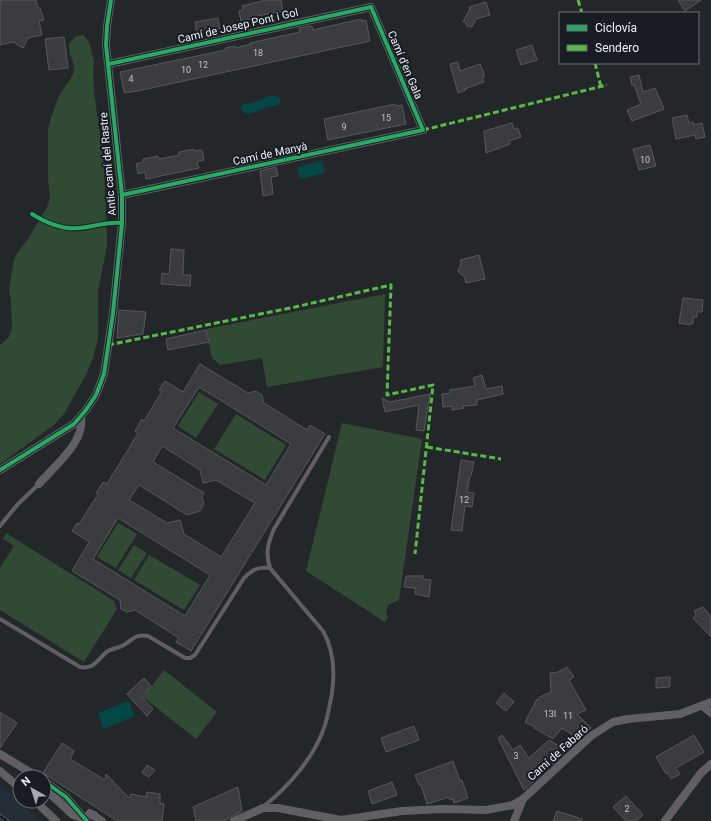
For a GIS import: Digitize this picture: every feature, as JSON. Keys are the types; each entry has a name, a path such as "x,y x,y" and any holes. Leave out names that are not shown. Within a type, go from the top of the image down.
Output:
{"street":[{"name":"Antic camí del Rastre","path":"39,484 68,452 78,438 81,431 81,416 96,395 104,374 122,223 122,195 106,45 111,0"},
{"name":"Camí de Josep Pont i Gol","path":"109,64 371,7"},
{"name":"Camí d'en Gala","path":"371,7 423,130"},
{"name":"Camí de Manyà","path":"122,195 423,130"},
{"path":"0,470 74,424 81,416"},
{"path":"707,704 711,713"},
{"name":"Camí de Fabaró","path":"523,799 591,736 613,722 628,719 680,714 707,704"},
{"path":"0,754 25,769"},
{"path":"0,759 16,769"},
{"path":"665,821 700,773 711,764"},
{"path":"0,771 12,781"},
{"path":"52,787 102,821"},
{"path":"52,795 73,815 85,818 94,815"},
{"path":"66,797 85,818"},
{"path":"234,821 262,808 278,808 340,820 402,811 443,808 486,810 513,804 523,799"},
{"path":"514,821 523,799"},
{"path":"43,809 56,821"}],"lane":[{"path":"32,214 42,221 54,225 78,228 111,222 122,223"},
{"path":"262,808 275,798 302,767 318,741 328,711 334,671 330,642 323,631 270,568 267,553 274,529 329,437"},
{"path":"0,526 18,504 39,484"},
{"path":"0,619 64,659 80,667 91,667 109,651 126,644 137,636 142,635 148,636 185,658 190,658 195,655 244,578 251,571 260,567 270,568"}],"shaded area":[{"path":"0,785 12,795 12,809 27,809 40,821 0,821"}],"green space":[{"path":"83,35 89,42 94,61 94,91 104,167 107,246 98,291 98,337 93,358 86,375 64,414 54,425 0,464 0,345 9,337 12,328 11,300 9,291 13,264 16,255 28,239 47,207 50,198 48,178 48,129 59,95 74,72 69,44 75,37"},
{"path":"385,294 383,367 267,387 262,358 220,365 212,358 206,329"},
{"path":"199,392 218,404 196,438 178,426"},
{"path":"236,414 286,445 265,480 214,449"},
{"path":"342,423 422,439 399,600 388,605 386,612 388,617 385,622 306,571"},
{"path":"118,523 137,534 116,568 97,557"},
{"path":"6,533 114,601 117,609 84,662 0,610 0,568 14,546 3,539"},
{"path":"134,545 147,553 131,578 118,570"},
{"path":"149,555 200,585 184,610 134,580"},
{"path":"164,670 217,712 196,739 143,697"}],"water":[{"path":"269,96 278,97 281,101 280,103 278,105 266,107 254,113 245,113 242,111 241,107 244,104 253,103"},
{"path":"322,161 325,173 300,179 297,167"},
{"path":"128,701 135,716 104,729 98,713"}],"building":[{"path":"0,0 36,0 44,20 39,21 42,35 28,38 23,48 13,42 0,45"},
{"path":"266,0 281,0 283,11 241,21 239,11 243,10 242,6"},
{"path":"678,0 701,0 685,11"},
{"path":"486,2 490,15 476,19 472,27 467,26 465,22 463,22 470,9 469,7"},
{"path":"218,18 220,31 197,35 195,22"},
{"path":"361,19 362,21 366,20 370,41 142,90 125,93 124,91 120,72 226,50 225,48 235,46 235,48 251,44 250,43 300,32 299,28 312,26 313,30"},
{"path":"64,37 68,68 49,70 45,39"},
{"path":"532,45 537,60 521,65 516,50"},
{"path":"458,62 460,71 480,64 484,73 484,77 482,78 484,82 458,93 450,64"},
{"path":"639,75 643,92 655,88 664,109 632,121 627,110 641,104 630,77"},
{"path":"395,104 395,106 402,105 406,124 328,140 324,119"},
{"path":"687,115 689,123 693,122 694,125 702,123 705,137 696,139 695,135 676,139 672,118"},
{"path":"512,123 514,129 518,128 521,137 509,141 510,144 486,153 484,131"},
{"path":"650,145 656,166 639,170 633,149"},
{"path":"194,149 194,151 202,150 204,160 197,162 199,168 146,179 145,172 138,174 136,164 143,162 143,159 158,156 159,159 179,155 179,152"},
{"path":"276,167 278,176 271,177 273,194 263,196 260,171"},
{"path":"171,249 184,250 183,275 191,275 190,286 161,284 162,273 169,274"},
{"path":"479,255 485,279 466,283 464,276 459,273 458,270 461,264 460,260"},
{"path":"683,298 703,300 702,312 697,312 697,317 693,317 693,324 690,323 690,325 679,323"},
{"path":"119,310 146,312 143,334 117,338"},
{"path":"206,330 209,342 168,350 166,339"},
{"path":"200,364 248,393 256,391 262,395 264,403 307,430 310,425 325,434 191,651 176,642 179,638 135,610 127,612 121,609 120,600 72,571 89,542 72,531 77,523 79,524 98,494 96,493 103,482 107,484 138,433 135,431 142,419 144,421 162,391 159,390 165,381 183,392","holes":["199,387 291,444 266,485 173,428","162,446 200,470 203,483 216,480 255,503 221,557 184,534 180,520 167,523 129,500 139,485 187,515 200,511 204,504 202,497 204,493 153,462","118,518 210,575 185,616 93,559"]},
{"path":"482,375 486,389 502,386 503,394 477,400 477,405 463,406 464,408 452,410 452,406 443,407 442,394 450,393 450,390 475,386 473,378"},
{"path":"430,394 424,431 416,430 419,405 385,412 382,398 390,402"},
{"path":"461,460 474,462 467,492 474,493 472,507 465,506 462,531 451,530"},
{"path":"406,576 423,576 423,579 431,580 429,597 415,594 415,588 404,587"},
{"path":"703,607 711,617 711,637 693,618 696,615 694,611"},
{"path":"567,667 574,677 569,680 586,710 577,714 591,728 579,739 562,728 553,739 525,722 537,699 538,700 540,697 551,692 550,673 558,672"},
{"path":"670,677 670,687 656,688 656,678"},
{"path":"144,678 151,686 142,697 153,709 147,716 127,694"},
{"path":"504,693 514,702 506,711 496,703"},
{"path":"0,712 17,723 0,748"},
{"path":"414,726 419,740 386,752 381,738"},
{"path":"502,735 513,750 520,745 529,758 549,740 567,751 524,790 498,738"},
{"path":"694,735 704,752 676,768 680,774 671,779 668,773 666,774 656,757"},
{"path":"62,743 74,751 70,759 105,780 106,774 129,798 131,794 146,797 147,792 160,794 160,803 164,804 162,821 117,821 52,779 52,769 46,769"},
{"path":"453,761 460,781 462,780 468,798 454,803 453,799 450,800 449,797 427,804 421,785 419,785 415,775"},
{"path":"147,765 155,770 149,777 142,773"},
{"path":"392,782 397,795 372,804 368,791"},
{"path":"238,787 242,811 224,821 196,821 193,807"},
{"path":"626,796 643,815 636,821 626,821 613,807"},
{"path":"557,811 582,819 582,821 553,821"}],"railway":[{"path":"0,816 7,821"}],"marked path":[{"path":"578,0 582,12"},
{"path":"595,64 601,87"},
{"path":"423,130 607,85"},
{"path":"108,345 295,307 391,285 387,395 433,385 415,554"},
{"path":"427,447 501,459"}],"cycle path":[{"path":"0,470 74,424 96,395 104,374 113,313 122,223 122,195 106,45 111,0"},
{"path":"109,64 371,7 423,130 122,195"},
{"path":"32,214 43,220 67,228 122,223"},
{"path":"52,787 66,797 87,821"}]}
